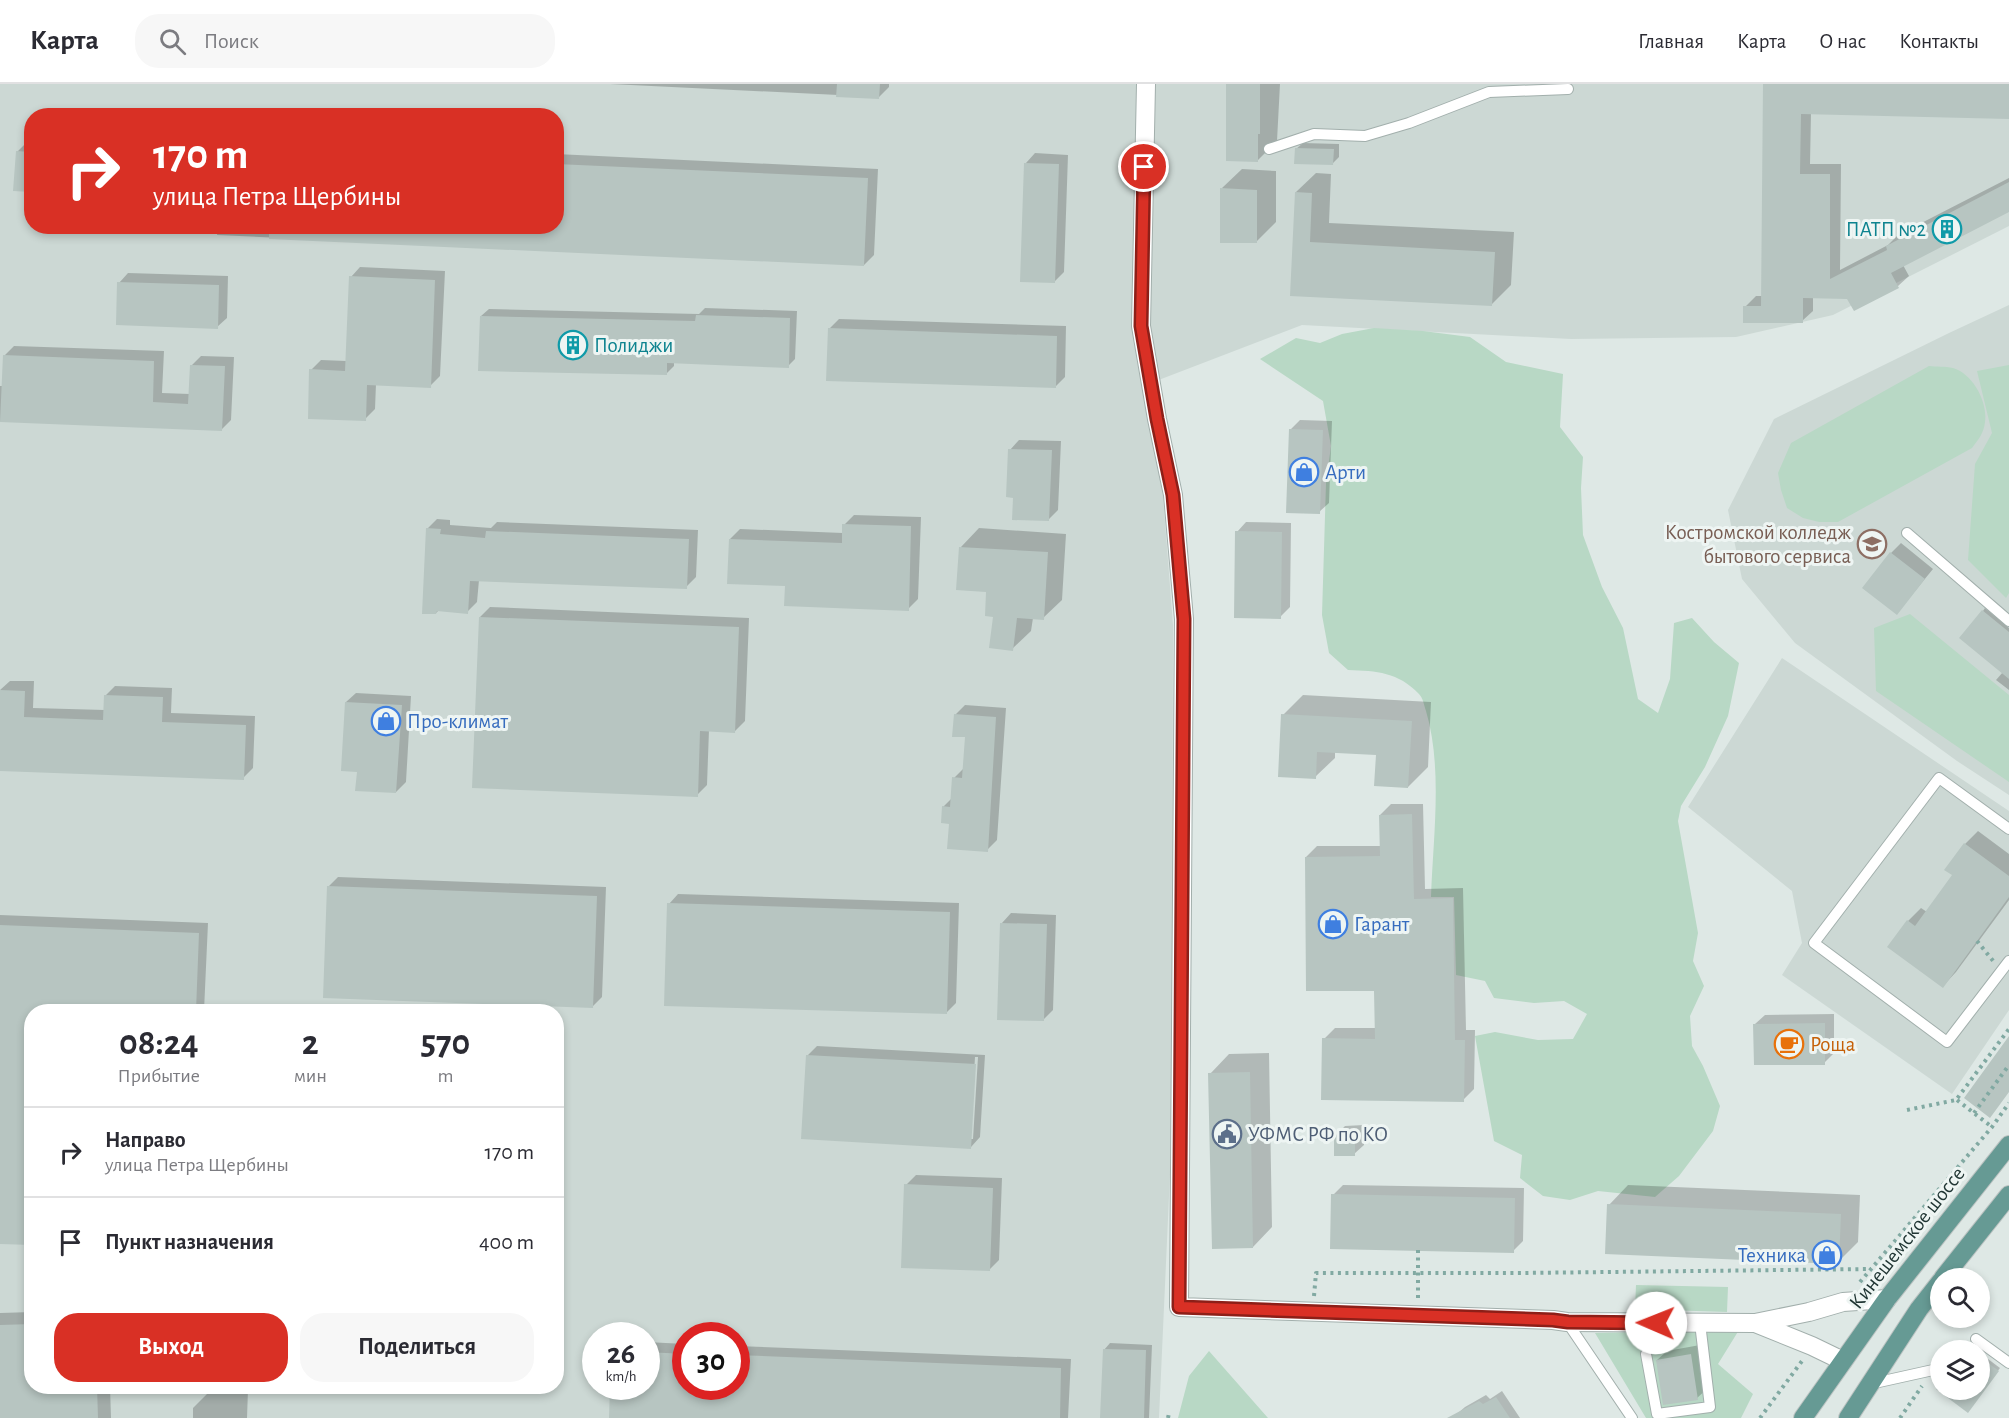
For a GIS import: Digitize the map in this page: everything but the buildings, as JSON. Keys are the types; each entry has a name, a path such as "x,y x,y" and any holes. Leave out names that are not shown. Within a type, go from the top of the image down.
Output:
{"main road":[{"name":"Кинешемское шоссе","path":"1803,1418 1887,1299 2009,1144"},
{"path":"1951,1268 2009,1195"},
{"path":"1848,1418 1930,1295"}],"street":[{"path":"1146,84 1141,326 1173,495 1184,619 1179,1307 1568,1322 1755,1323 1809,1312 1843,1302 1887,1299"},
{"path":"1755,1323 1843,1361"}],"lane":[{"path":"1269,149 1314,134 1365,136 1409,123 1489,92 1568,89"},
{"path":"1907,533 2009,621"},
{"path":"2009,829 1939,778 1814,943 1947,1042 2009,961"},
{"path":"1568,1322 1632,1418"},
{"path":"1646,1354 1657,1414 1710,1407 1700,1323"},
{"path":"1976,1339 2009,1363"},
{"path":"1869,1384 1930,1371"}],"path":[{"path":"1907,1110 1956,1100 2009,1029"},
{"path":"1974,1113 2009,1065"},
{"path":"1956,1100 1992,1127"},
{"path":"1843,1302 1992,1127 2009,1103"},
{"path":"1418,1250 1419,1315"},
{"path":"1313,1312 1316,1273 1871,1269"},
{"path":"1760,1418 1812,1346"},
{"path":"1900,1418 1930,1374"}],"shaded area":[{"path":"0,84 2009,84 2009,226 1833,315 1736,337 1571,339 1302,325 1143,386 1163,496 1173,625 1172,1130 1159,1418 0,1418"},
{"name":"Костромской колледж бытового сервиса","path":"2009,305 2009,795 1957,761 1795,643 1742,579 1728,510 1774,419"},
{"path":"1782,658 2009,811 2009,1010 1952,1094 1782,975 1802,943 1792,891 1688,807"}],"green space":[{"path":"1374,328 1470,337 1506,362 1563,374 1560,427 1583,457 1581,488 1583,535 1602,587 1623,628 1638,699 1658,713 1670,679 1674,623 1692,618 1714,642 1739,663 1728,716 1705,767 1681,806 1678,821 1698,933 1693,961 1704,986 1690,1016 1692,1046 1720,1106 1713,1131 1679,1176 1655,1197 1598,1191 1570,1200 1543,1196 1520,1178 1522,1155 1494,1141 1475,1036 1495,1032 1538,1040 1573,1039 1587,1014 1564,1001 1534,1003 1494,998 1485,981 1456,975 1454,897 1431,897 1436,779 1431,733 1422,700 1419,694 1403,681 1378,672 1348,670 1329,653 1322,615 1326,483 1331,446 1323,401 1260,359 1296,338 1320,343 1342,334"},
{"path":"2009,365 2009,593 2006,598 1968,560 1975,464 1992,433 1977,371"},
{"path":"1929,366 1950,367 1960,371 1973,382 1978,390 1984,406 1985,422 1982,433 1972,448 1838,522 1819,522 1803,518 1787,508 1778,473 1791,443"},
{"path":"1910,614 2009,695 2009,782 1876,691 1874,628"},
{"path":"1636,1285 1728,1287 1727,1312 1635,1309"},
{"path":"1739,1330 1718,1364 1753,1394 1741,1418 1646,1418 1595,1333"},
{"path":"1209,1351 1268,1418 1178,1418 1189,1376"}],"place":[{"name":"ПАТП №2","path":"1947,229"},
{"name":"Полиджи","path":"573,345"},
{"name":"Арти","path":"1304,472"},
{"name":"Костромской колледж бытового сервиса","path":"1872,544"},
{"name":"Про-климат","path":"386,721"},
{"name":"Гарант","path":"1333,924"},
{"name":"Роща","path":"1789,1044"},
{"name":"УФМС РФ по КО","path":"1227,1134"},
{"name":"Техника","path":"1827,1255"}],"route":[{"path":"1144,167 1141,326 1173,495 1184,619 1179,1307 1568,1322 1656,1323"}]}
